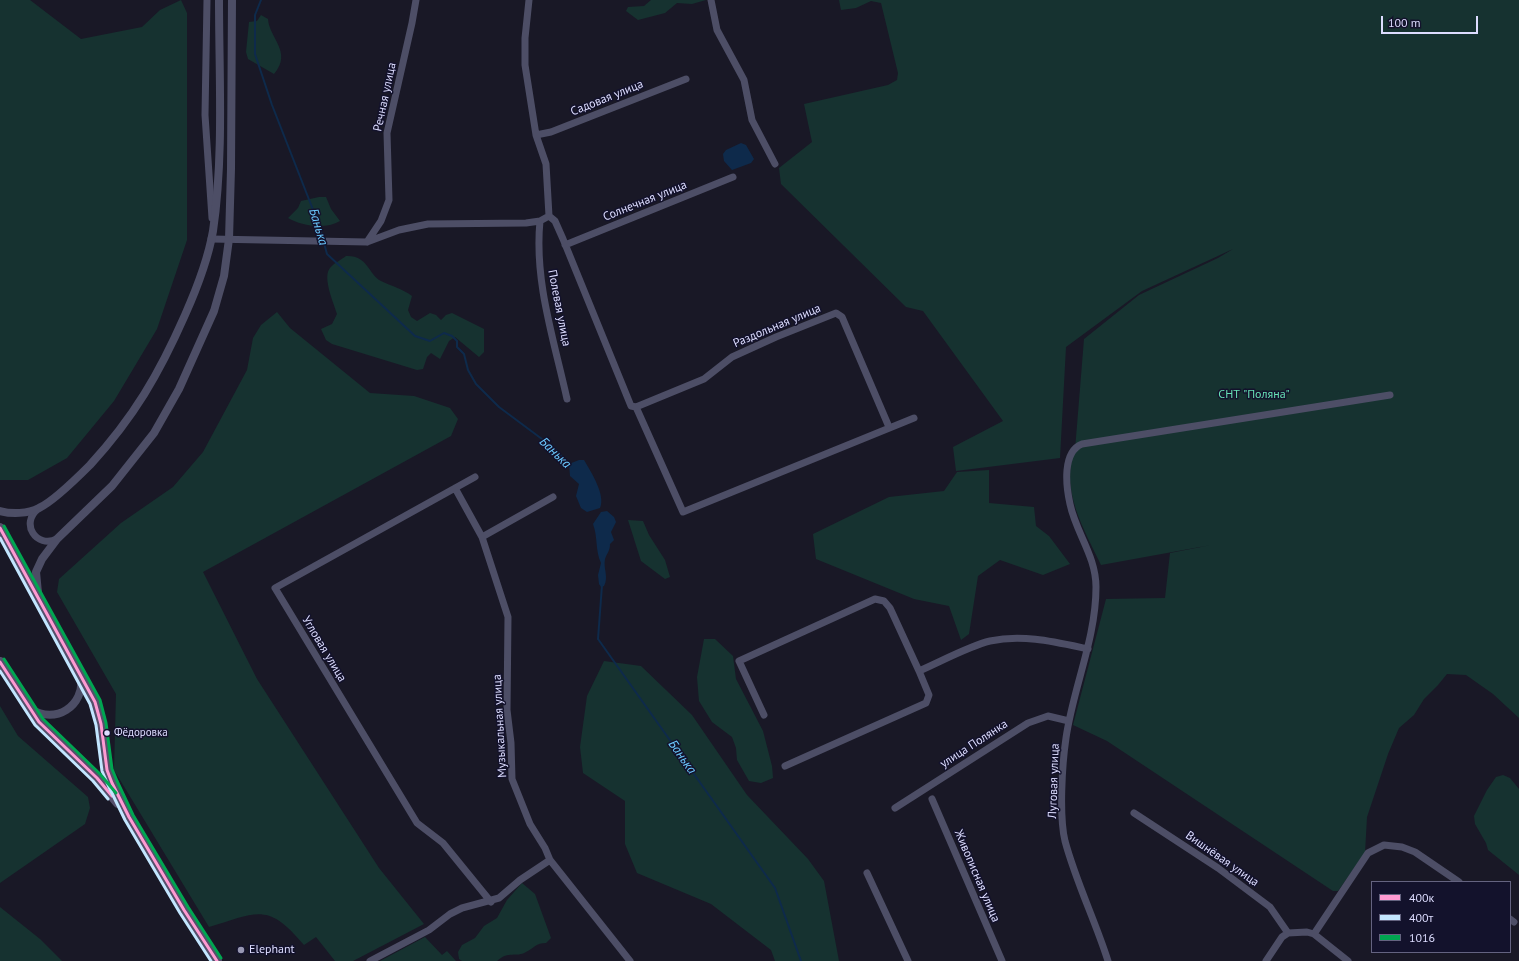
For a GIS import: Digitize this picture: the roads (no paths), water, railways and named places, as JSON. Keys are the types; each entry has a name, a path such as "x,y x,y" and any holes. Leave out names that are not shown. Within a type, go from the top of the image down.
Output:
{"main road":[{"path":"0,528 79,670 95,702 101,724 107,770 129,817 184,910 217,961"},
{"path":"0,662 39,722 96,778 129,817"}],"street":[{"path":"207,0 205,115 213,229"},
{"path":"57,539 50,542 42,541 33,535 30,528 30,520 33,514 81,474 110,444 135,412 165,361 205,265 213,229 219,160 219,0"},
{"path":"40,600 36,581 36,572 42,559 57,539 112,486 154,433 179,389 214,311 224,276 229,239 232,169 232,0"},
{"name":"Речная улица","path":"367,242 381,221 389,200 387,133 416,0"},
{"path":"529,0 525,38 525,66 536,135 546,164 549,216 555,221 631,406 636,407 683,512 914,418"},
{"path":"710,0 717,30 744,80 752,120 775,164"},
{"name":"Садовая улица","path":"536,135 566,127 686,79"},
{"name":"Солнечная улица","path":"565,245 733,177"},
{"path":"211,239 367,242 399,230 428,224 494,225 526,223 540,220 549,216"},
{"name":"Полевая улица","path":"540,220 538,244 540,283 567,399"},
{"name":"Раздольная улица","path":"636,407 704,379 732,357 776,337 836,313 842,317 889,427"},
{"name":"Луговая улица","path":"1108,961 1065,840 1062,820 1063,763 1070,721 1088,649 1096,600 1096,573 1070,504 1067,481 1071,452 1076,446 1082,444 1390,395"},
{"name":"Угловая улица","path":"475,477 275,588 417,823 443,842 491,902"},
{"name":"Музыкальная улица","path":"455,488 482,537 508,617 507,710 511,743 512,779 530,824 545,848 550,860 630,961"},
{"path":"482,537 553,497"},
{"path":"0,511 17,513 38,509"},
{"path":"764,715 739,661 875,599 884,601 890,608 919,671 929,695 929,699 926,703 785,766"},
{"path":"919,671 988,642 1010,638 1029,638 1088,649"},
{"path":"26,704 35,711 45,715 56,715 66,711 74,704 80,695 82,684 79,670"},
{"name":"улица Полянка","path":"895,808 1028,723 1048,716 1070,721"},
{"name":"Живописная улица","path":"932,799 1002,961"},
{"name":"Вишнёвая улица","path":"1134,813 1218,868 1270,907 1288,933"},
{"path":"1314,934 1368,853 1384,845 1402,847 1415,852 1458,881"},
{"path":"370,961 429,930 450,914 462,908 491,902 499,898 520,880 550,860"},
{"path":"867,873 908,961"},
{"path":"1266,961 1282,936 1288,933 1307,932 1314,934 1348,961"}],"water":[{"path":"741,143 746,145 754,159 751,163 732,170 724,161 723,154 726,150"},
{"path":"579,460 584,460 597,484 601,497 600,508 587,512 581,508 576,496 579,484 570,476 569,464"},
{"path":"607,511 614,517 616,522 611,532 614,540 610,544 605,559 605,583 604,586 601,587 599,584 598,575 601,563 593,524 601,512"}],"waterway":[{"name":"Банька","path":"261,0 255,15 255,54 272,105 319,225 323,239"},
{"name":"Банька","path":"324,243 327,254 415,336 430,341 444,333 452,336 457,341 457,347 464,354 468,370 476,384 499,407 554,448 570,466"},
{"name":"Банька","path":"602,585 598,639 775,888 801,961"}],"place":[{"name":"Фёдоровка","path":"107,733"},
{"name":"Elephant","path":"241,950"}],"park label":[{"name":"СНТ \"Поляна\"","path":"1254,395"}]}
